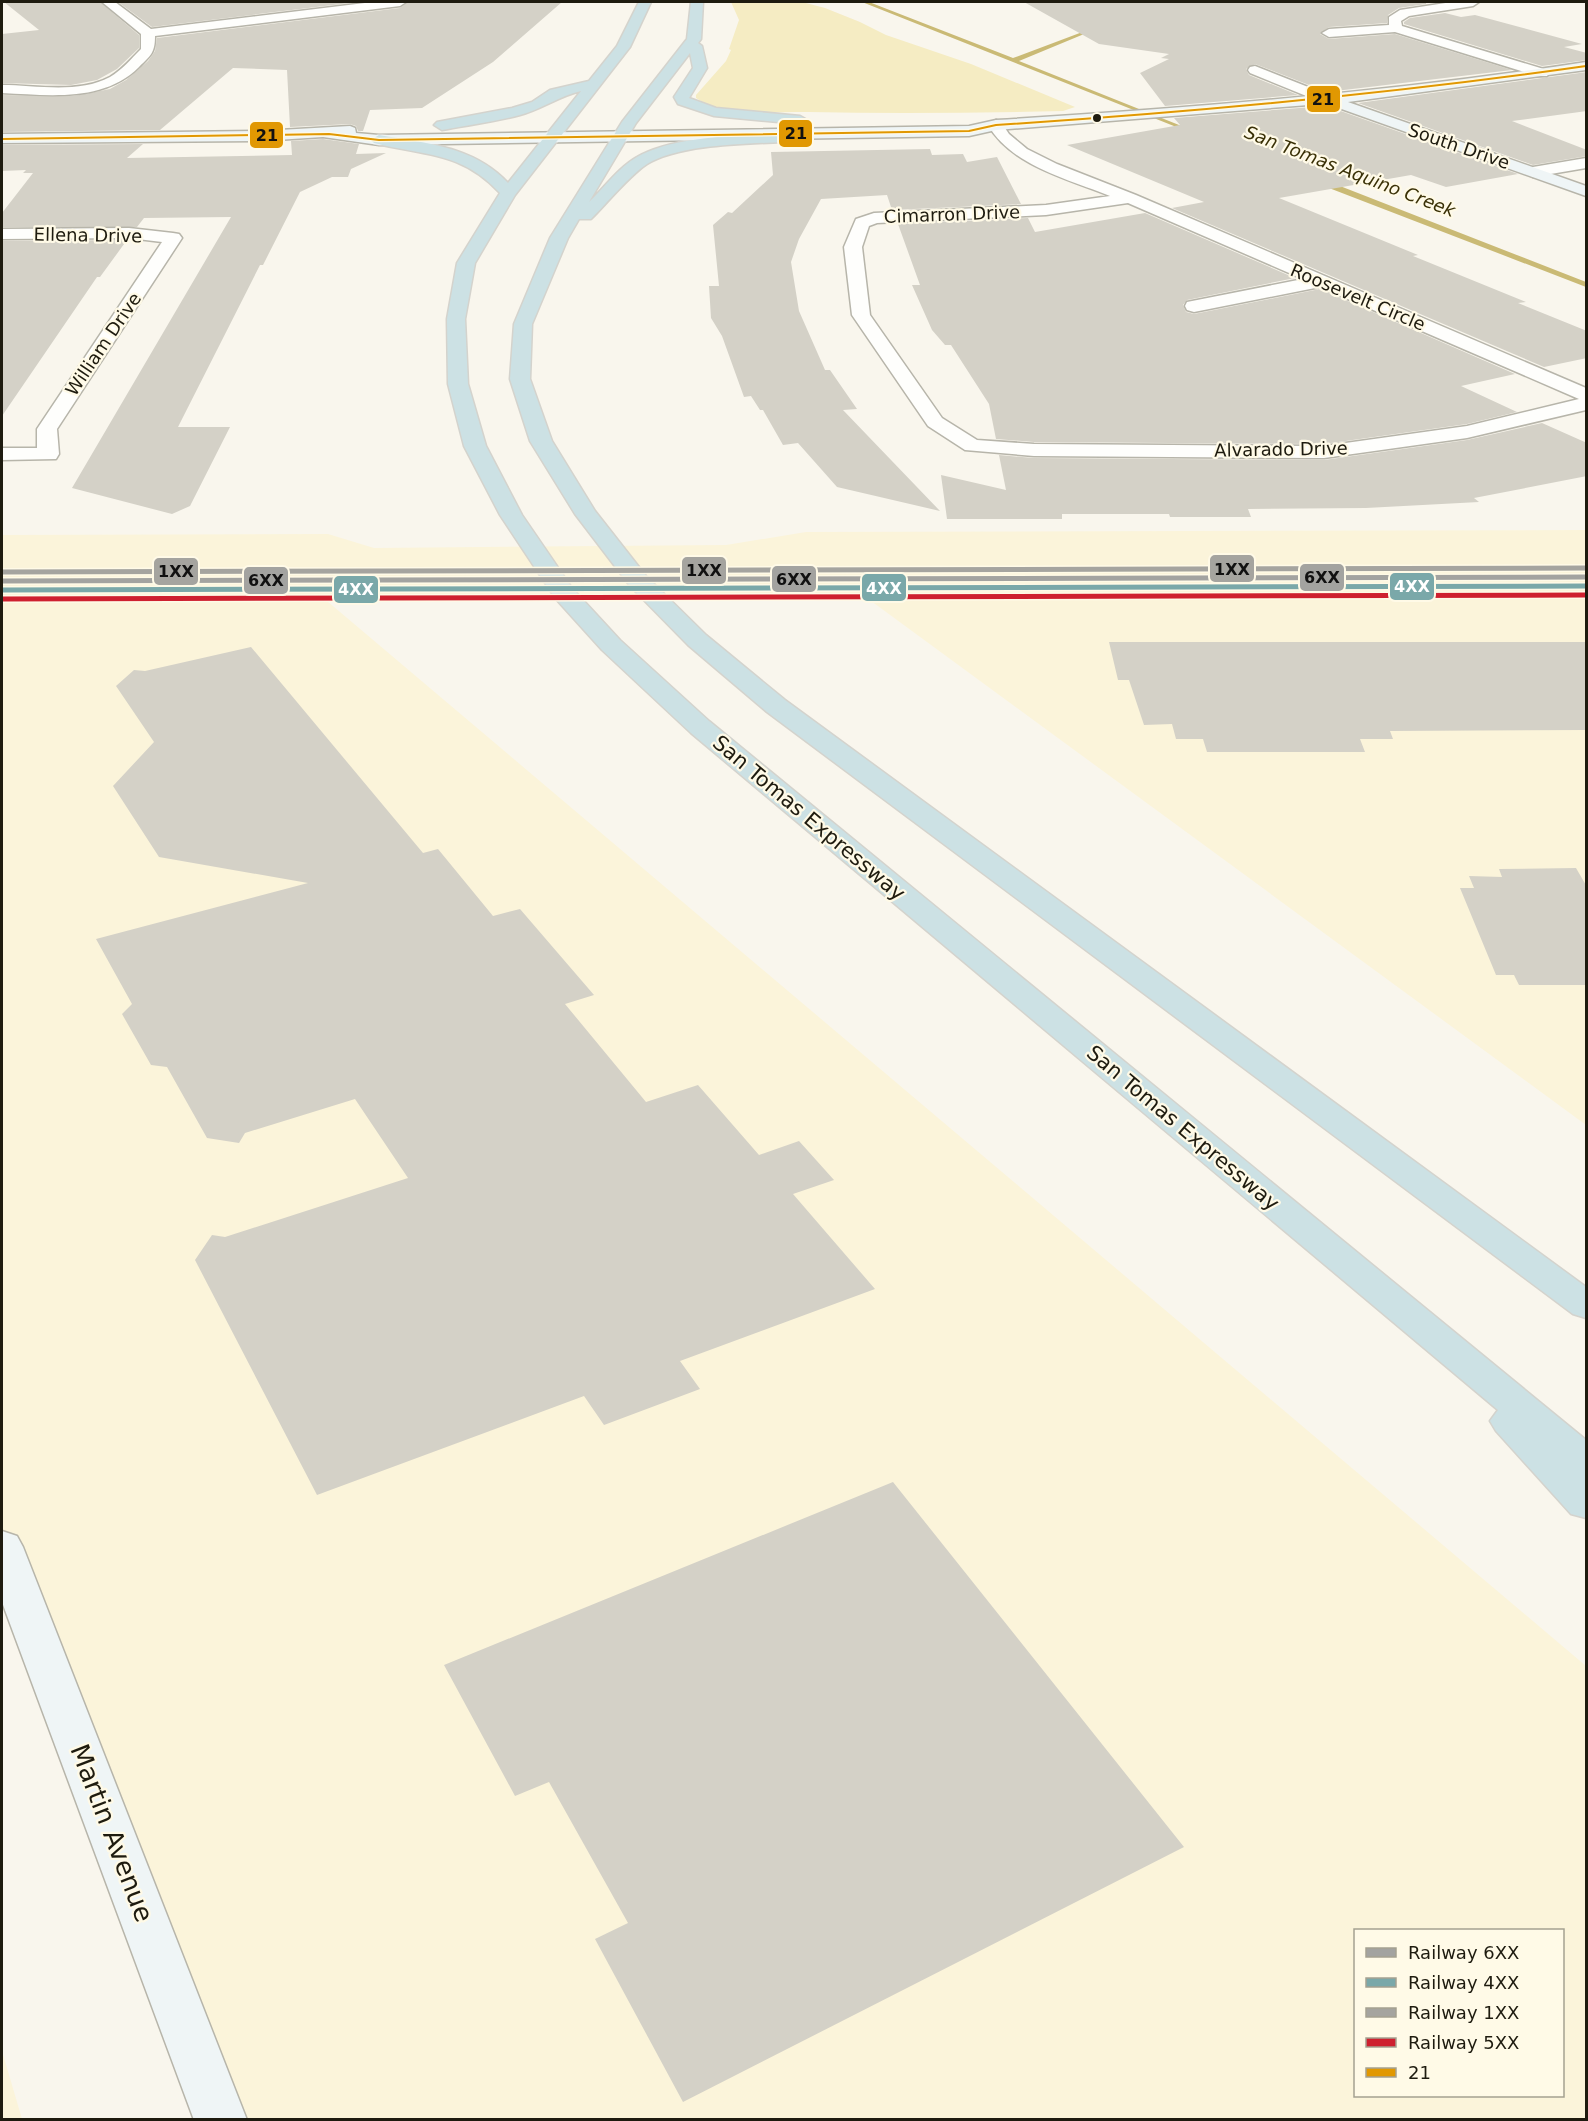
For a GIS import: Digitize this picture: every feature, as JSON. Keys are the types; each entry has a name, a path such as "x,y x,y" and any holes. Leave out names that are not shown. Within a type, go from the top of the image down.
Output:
{"highway":[{"name":"San Tomas Expressway","path":"645,2 623,47 508,193 466,263 456,319 458,384 475,446 511,515 563,593 611,645 700,727 1587,1462"},
{"path":"697,2 694,39 700,68 681,97 683,101 714,112 801,128"},
{"path":"694,39 669,74 629,122 559,238 523,324 520,379 541,441 586,514 638,581 697,640 776,706 1587,1305"},
{"path":"442,125 514,112 537,105 555,93 594,84"},
{"path":"559,238 629,176 641,162 651,156 801,128"},
{"path":"380,140 434,150 474,161 495,176 508,193"},
{"path":"1534,1268 1587,1300"},
{"path":"1418,1324 1587,1503"}],"main road":[{"path":"328,134 380,140 558,130 629,122 969,132 996,125 1187,113 1426,91 1587,66"},
{"name":"South Drive","path":"1331,101 1587,191"},
{"path":"2,139 328,134 394,126 442,125 558,130 620,137 801,128"},
{"name":"Martin Avenue","path":"2,1547 221,2120"}],"street":[{"path":"108,2 148,33 400,2"},
{"path":"1437,2 1452,5"},
{"path":"1396,28 1394,21 1405,14 1473,2"},
{"path":"1329,33 1396,28 1542,74"},
{"path":"2,89 94,88 111,82 148,50 148,33"},
{"path":"1255,70 1331,101"},
{"name":"Roosevelt Circle","path":"996,125 1003,136 1029,156 1099,188 1130,198 1587,395"},
{"path":"1533,172 1587,163"},
{"name":"Cimarron Drive","path":"972,446 935,422 861,315 853,247 862,224 874,218 1046,210 1130,198"},
{"name":"Ellena Drive","path":"2,234 129,233 173,238"},
{"name":"William Drive","path":"2,454 48,454 47,429 173,238"},
{"path":"1194,306 1322,281"},
{"name":"Alvarado Drive","path":"972,446 1034,450 1324,452 1467,432 1587,404"}],"shaded area":[{"path":"731,2 802,2 825,8 886,35 971,64 1075,107 1063,111 936,113 750,112 721,108 696,98 696,95 726,61 731,50 729,49 739,20"},
{"path":"1586,530 1586,1125 867,598 327,601 1586,1666 1586,2119 220,2119 2,1558 2,535 328,534 374,548 726,545 806,532"},
{"path":"2,2051 22,2119 2,2119"}],"building":[{"path":"4,2 100,2 139,35 139,48 117,69 97,80 71,85 2,83 2,34 39,30"},
{"path":"118,2 358,2 152,27"},
{"path":"408,2 562,2 493,62 422,108 370,110 363,131 358,131 356,126 350,124 290,127 287,70 233,68 160,130 2,132 2,95 74,96 110,89 126,80 148,61 155,51 157,38 400,8"},
{"path":"1024,2 1426,2 1426,4 1399,8 1388,15 1387,23 1329,27 1320,34 1329,39 1395,34 1512,70 1327,92 1255,64 1246,69 1249,75 1298,95 1165,106 1140,73 1169,59 1161,58 1169,54 1099,44"},
{"path":"1445,13 1461,17 1475,15 1582,44 1564,47 1587,53 1587,60 1542,66 1404,24 1410,18"},
{"path":"1587,72 1587,111 1512,121 1587,150 1587,156 1533,165 1358,103"},
{"path":"1333,106 1335,109 1518,174 1446,187 1411,175 1279,198 1418,255 1413,256 1526,302 1518,303 1587,331 1587,358 1544,367 1172,208 1204,202 1067,145 1180,125 1174,118"},
{"path":"323,139 359,144 356,154 386,153 351,169 348,177 332,177 300,192 263,265 260,265 178,427 230,427 190,506 172,514 72,488 231,217 144,218 137,227 2,227 2,213 33,173 23,173 26,170 2,171 2,145 143,144 127,158 292,155 291,141"},
{"path":"930,149 932,155 963,154 967,162 997,157 1021,204 892,210 887,195 821,199 799,239 791,262 799,311 825,370 830,370 857,409 843,410 940,511 837,487 798,443 783,445 763,410 760,410 751,396 744,397 722,336 711,318 709,286 719,286 713,225 728,212 732,213 773,175 771,152"},
{"path":"1145,213 1295,278 1187,300 1183,305 1186,312 1194,314 1320,289 1515,374 1461,386 1517,412 1467,424 1324,444 1034,442 996,439 989,404 951,345 945,345 932,330 912,285 920,285 898,224 1028,218 1035,232"},
{"path":"127,240 100,277 97,277 2,416 2,241"},
{"path":"1542,423 1587,443 1587,476 1474,498 1479,502 1366,508 1248,509 1251,517 1062,514 1062,519 947,519 941,475 1006,490 999,455 1034,458 1324,460 1467,440"},
{"path":"1109,642 1587,642 1587,730 1390,731 1393,739 1360,739 1365,752 1207,752 1203,739 1176,739 1172,724 1144,725 1129,680 1118,680"},
{"path":"251,647 423,853 438,849 493,916 520,909 594,995 565,1004 646,1102 698,1085 759,1155 799,1141 834,1180 793,1194 875,1289 680,1361 700,1389 604,1425 584,1396 317,1495 195,1260 212,1235 225,1237 408,1178 355,1099 245,1133 239,1143 207,1138 167,1067 151,1065 122,1014 132,1004 96,939 308,883 159,857 113,786 154,742 116,686 134,670 145,671"},
{"path":"1576,868 1587,887 1587,985 1519,985 1514,975 1496,975 1460,888 1474,888 1469,876 1502,877 1499,869"},
{"path":"893,1482 1184,1847 683,2102 595,1939 628,1923 549,1782 515,1796 444,1665"}],"waterway":[{"name":"San Tomas Aquino Creek","path":"865,2 1013,61"},
{"path":"1013,61 1099,26"},
{"name":"San Tomas Aquino Creek","path":"1013,61 1196,133"},
{"name":"San Tomas Aquino Creek","path":"1319,181 1586,285"}],"rail line":[{"name":"1XX","path":"2,572 1586,568"},
{"name":"6XX","path":"2,581 1586,577"},
{"name":"4XX","path":"2,590 1586,586"},
{"name":"5XX","path":"2,599 1586,595"}],"transit line":[{"name":"21","path":"2,139 329,134 379,140 969,131 996,125 1218,109 1365,95 1586,66"}]}
